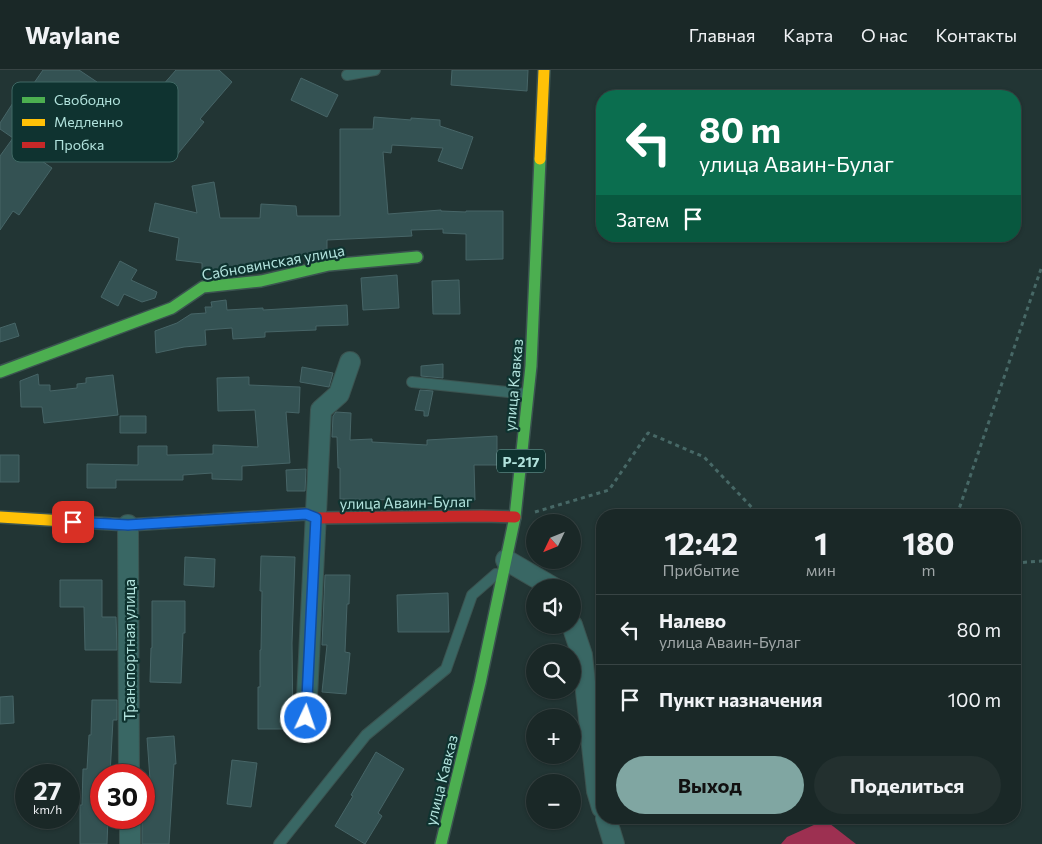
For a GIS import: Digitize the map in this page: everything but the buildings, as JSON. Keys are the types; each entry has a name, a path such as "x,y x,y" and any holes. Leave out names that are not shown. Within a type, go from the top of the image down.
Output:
{"main road":[{"name":"улица Кавказ","path":"440,844 480,683 515,518 531,356 544,70"},
{"name":"Сабновинская улица","path":"0,372 172,308 203,287 262,281 329,264 417,257"},
{"name":"улица Аваин-Булаг","path":"0,517 128,525 306,514 316,518 482,516 515,518"}],"street":[{"path":"306,718 321,410 339,394 350,362"},
{"name":"Транспортная улица","path":"128,525 130,764"},
{"path":"505,563 536,579"},
{"path":"575,634 582,655 596,781"},
{"path":"608,824 614,844"},
{"path":"130,829 130,844"}],"lane":[{"path":"347,75 375,70"},
{"path":"412,382 528,394"},
{"path":"279,844 366,735 446,669 472,595 505,563"}],"path":[{"path":"959,509 1042,266"},
{"path":"515,518 609,490 648,433 704,457 753,509"},
{"path":"1021,562 1042,560"}],"shaded area":[{"path":"816,824 830,824 856,844 781,844 787,837"}],"traffic: fast":[{"path":"441,844 480,683 515,517 531,366 540,159"},
{"path":"0,372 172,308 203,287 261,281 329,265 417,257"}],"traffic: slow":[{"path":"540,159 544,70"},
{"path":"0,517 128,525 273,516"}],"traffic: jam":[{"path":"273,516 306,514 316,518 515,517"}],"route":[{"path":"73,522 128,525 306,514 316,518 306,718"}]}
